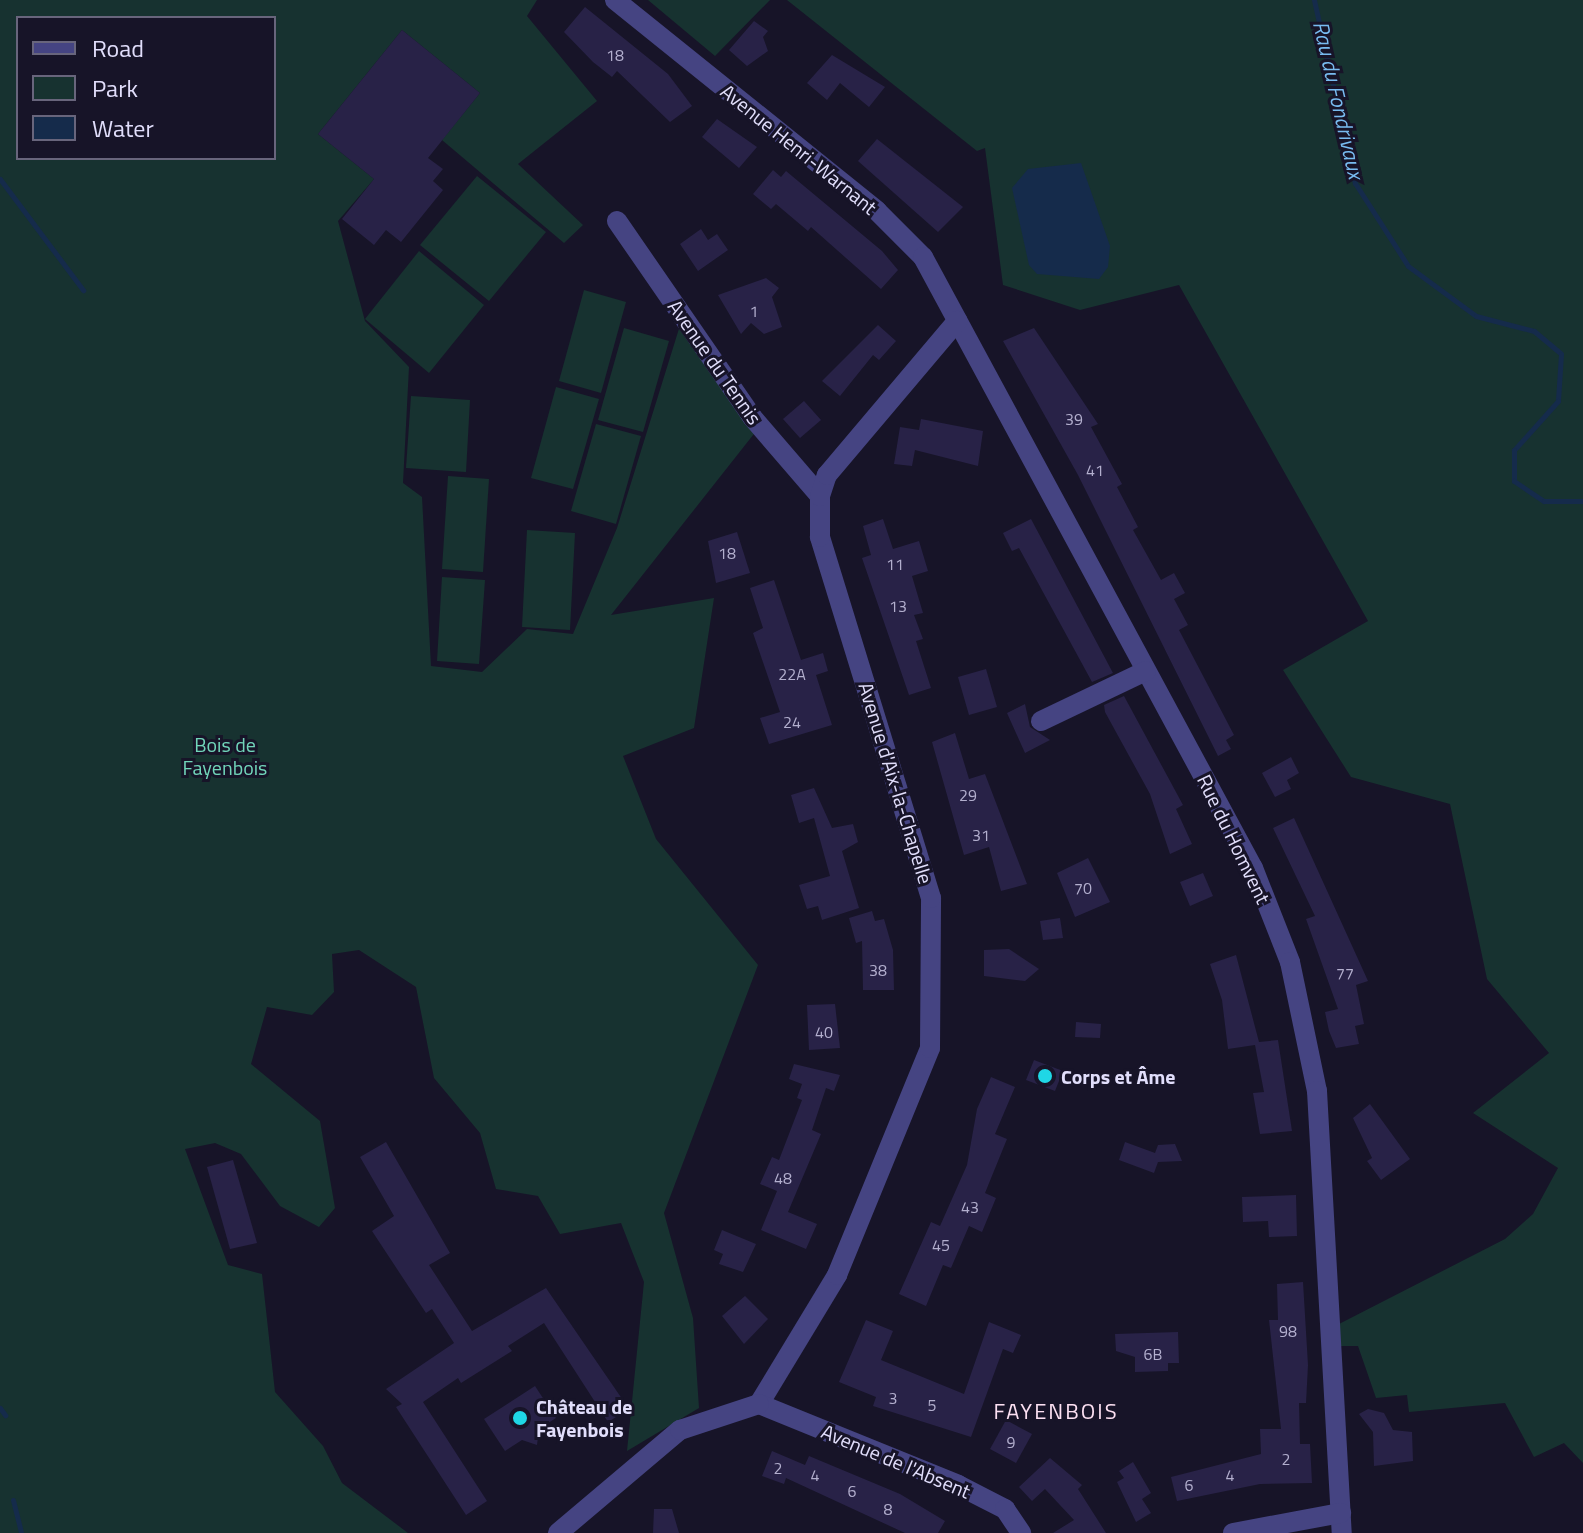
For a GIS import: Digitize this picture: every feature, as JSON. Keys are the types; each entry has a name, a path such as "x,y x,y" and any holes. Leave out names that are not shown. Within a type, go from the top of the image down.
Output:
{"street":[{"name":"Avenue Henri-Warnant","path":"615,0 877,211 923,257 957,321"},
{"name":"Avenue du Tennis","path":"617,221 752,417 820,496"},
{"name":"Avenue d'Aix-la-Chapelle","path":"759,1404 837,1275 930,1048 931,898 820,537 820,496 827,475 957,321"},
{"name":"Rue du Homvent","path":"957,321 1253,868 1290,962 1317,1091 1342,1523"},
{"path":"1041,721 1146,671"},
{"path":"571,1528 680,1430 759,1404"},
{"name":"Avenue de l'Absent","path":"759,1404 958,1485 1005,1509 1021,1533"},
{"path":"1233,1533 1342,1523"}],"green space":[{"name":"Bois de Fayenbois","path":"0,0 537,0 527,16 597,101 518,164 583,225 564,243 442,140 480,93 402,30 318,134 374,179 338,221 365,321 409,367 403,483 422,497 431,666 482,672 527,629 573,634 617,528 682,319 757,430 611,615 714,598 694,728 623,756 656,839 758,965 664,1213 693,1318 699,1408 627,1451 644,1282 621,1223 560,1234 538,1196 496,1189 480,1133 434,1078 416,987 359,950 332,954 334,992 312,1015 267,1007 251,1064 320,1121 335,1208 319,1227 280,1206 241,1154 215,1143 185,1149 228,1265 262,1274 275,1392 323,1446 342,1483 408,1533 0,1533"},
{"path":"648,0 770,0 715,56"},
{"path":"787,0 1583,0 1583,1463 1564,1443 1534,1457 1505,1403 1409,1412 1407,1395 1376,1398 1358,1346 1340,1346 1339,1324 1505,1239 1533,1214 1558,1168 1473,1113 1549,1053 1487,979 1450,804 1351,777 1283,670 1368,621 1179,285 1080,310 1003,285 985,148 977,151"},
{"path":"477,176 546,232 489,301 420,245"},
{"path":"419,251 484,305 429,373 365,319"},
{"path":"584,290 626,302 601,393 559,381"},
{"path":"624,328 669,341 643,432 598,420"},
{"path":"556,387 599,399 573,489 531,478"},
{"path":"411,396 470,400 466,472 406,468"},
{"path":"596,424 641,436 616,524 571,511"},
{"path":"448,476 489,479 483,572 442,569"},
{"path":"527,530 575,533 570,630 522,627"},
{"path":"442,577 485,580 479,664 437,661"}],"water":[{"path":"1081,163 1110,246 1108,267 1099,279 1037,274 1029,265 1012,188 1028,169"}],"building":[{"path":"585,7 668,74 692,106 670,122 617,71 612,77 593,62 564,32"},
{"path":"754,21 768,31 763,37 768,51 747,66 729,50"},
{"path":"402,30 480,93 428,158 443,169 433,181 443,190 401,242 386,230 374,245 342,219 374,179 318,134"},
{"path":"832,55 885,87 869,107 840,83 827,100 807,83"},
{"path":"717,119 757,147 739,168 702,137"},
{"path":"877,139 963,207 938,232 858,161"},
{"path":"773,170 781,177 786,171 882,251 898,270 881,289 811,227 808,231 776,204 771,209 753,194"},
{"path":"701,229 708,240 717,234 728,250 698,271 680,244"},
{"path":"766,278 779,288 772,297 782,327 764,334 751,323 741,334 718,295"},
{"path":"878,325 896,341 879,360 873,355 840,396 822,381"},
{"path":"1034,328 1098,424 1091,427 1122,484 1117,487 1138,527 1133,530 1161,580 1174,573 1185,593 1174,599 1188,625 1179,630 1234,735 1226,740 1231,749 1218,756 1078,475 1003,341"},
{"path":"804,401 821,420 800,438 783,419"},
{"path":"921,419 983,431 978,466 915,450 912,466 894,464 900,427 919,430"},
{"path":"883,519 893,549 919,541 928,571 912,576 923,613 914,615 923,639 916,641 931,688 909,695 862,558 871,555 863,526"},
{"path":"1031,519 1113,673 1092,682 1019,548 1012,551 1003,533"},
{"path":"737,532 750,573 716,583 708,541"},
{"path":"774,580 801,660 823,653 828,671 816,675 832,725 769,744 760,718 780,712 753,633 763,628 750,588"},
{"path":"986,669 997,707 969,715 958,677"},
{"path":"1124,696 1183,805 1176,809 1192,844 1170,854 1150,794 1105,712 1104,705"},
{"path":"1025,704 1030,727 1050,740 1025,753 1007,713"},
{"path":"955,733 969,779 985,774 1027,884 1001,891 989,847 964,855 932,742"},
{"path":"1291,757 1299,773 1287,780 1291,789 1275,797 1262,773"},
{"path":"814,788 832,828 853,824 858,842 842,851 859,908 822,920 818,906 807,909 799,885 830,876 814,818 799,823 791,795"},
{"path":"1294,818 1368,981 1356,985 1364,1024 1355,1026 1359,1044 1336,1048 1329,1031 1325,1012 1338,1009 1306,919 1315,916 1273,828"},
{"path":"1088,858 1110,902 1075,917 1057,873"},
{"path":"1203,873 1213,896 1190,906 1180,882"},
{"path":"872,911 875,921 884,919 893,950 894,990 863,990 862,941 856,943 849,918"},
{"path":"1060,918 1063,938 1043,940 1040,921"},
{"path":"1009,949 1039,969 1025,981 984,976 984,950"},
{"path":"1236,955 1259,1042 1278,1040 1292,1131 1260,1134 1253,1093 1264,1092 1255,1045 1228,1049 1222,1000 1210,964"},
{"path":"835,1004 840,1048 809,1050 807,1005"},
{"path":"1076,1022 1101,1024 1100,1038 1075,1037"},
{"name":"Corps et Âme","path":"1034,1060 1063,1071 1055,1091 1026,1080"},
{"path":"794,1064 840,1075 834,1091 826,1088 812,1130 821,1134 788,1212 817,1224 806,1249 761,1230 777,1191 760,1184 772,1157 779,1160 802,1100 797,1098 802,1084 789,1079"},
{"path":"991,1077 1015,1087 995,1134 1007,1139 985,1193 996,1198 982,1232 969,1226 951,1268 943,1265 926,1306 899,1294 931,1222 940,1226 967,1165 977,1109"},
{"path":"1370,1104 1410,1159 1381,1180 1367,1161 1372,1158 1353,1118"},
{"path":"386,1142 450,1253 429,1265 472,1331 546,1288 629,1409 608,1422 544,1323 508,1346 512,1351 461,1383 458,1378 423,1402 487,1501 466,1515 396,1407 402,1404 386,1389 454,1343 432,1309 426,1313 372,1231 394,1216 360,1157"},
{"path":"1125,1142 1155,1153 1158,1145 1175,1144 1182,1161 1158,1162 1154,1173 1119,1160"},
{"path":"233,1160 257,1243 230,1249 207,1167"},
{"path":"1296,1195 1297,1236 1269,1237 1268,1221 1243,1222 1242,1197"},
{"path":"722,1230 756,1244 743,1272 719,1264 723,1254 714,1250"},
{"path":"1303,1282 1308,1365 1306,1403 1299,1403 1300,1444 1310,1444 1312,1483 1260,1484 1177,1501 1171,1477 1261,1454 1260,1429 1281,1429 1269,1320 1278,1320 1277,1284"},
{"path":"745,1296 768,1319 744,1344 722,1316"},
{"path":"866,1320 893,1331 881,1360 964,1394 989,1322 1021,1335 1013,1353 1003,1349 971,1437 873,1406 876,1397 839,1382"},
{"path":"1178,1332 1179,1363 1168,1363 1168,1371 1135,1372 1135,1357 1116,1351 1115,1334"},
{"name":"Château de Fayenbois","path":"535,1386 556,1418 539,1429 537,1445 522,1440 505,1451 484,1419"},
{"path":"1368,1409 1384,1413 1393,1430 1412,1432 1413,1461 1374,1466 1373,1432 1359,1414"},
{"path":"1006,1420 1032,1434 1016,1463 990,1449"},
{"path":"772,1451 805,1465 809,1456 900,1494 945,1521 938,1533 905,1533 786,1478 784,1484 762,1476"},
{"path":"1050,1458 1082,1485 1078,1489 1106,1533 1053,1533 1074,1520 1045,1489 1032,1501 1019,1487"},
{"path":"1133,1462 1151,1493 1142,1499 1151,1513 1136,1522 1117,1482 1124,1478 1119,1471"},
{"path":"654,1509 672,1509 679,1533 653,1533"}],"waterway":[{"name":"Rau du Fondrivaux","path":"1314,0 1355,183 1408,266 1476,316 1534,331 1561,354 1558,401 1514,450 1514,481 1544,501 1583,501"},
{"path":"0,179 83,290"},
{"path":"0,1408 5,1415"},
{"path":"13,1500 21,1533"}],"place":[{"name":"Corps et Âme","path":"1045,1076"},
{"name":"Château de Fayenbois","path":"520,1418"}],"district":[{"name":"FAYENBOIS","path":"1056,1412"}]}
